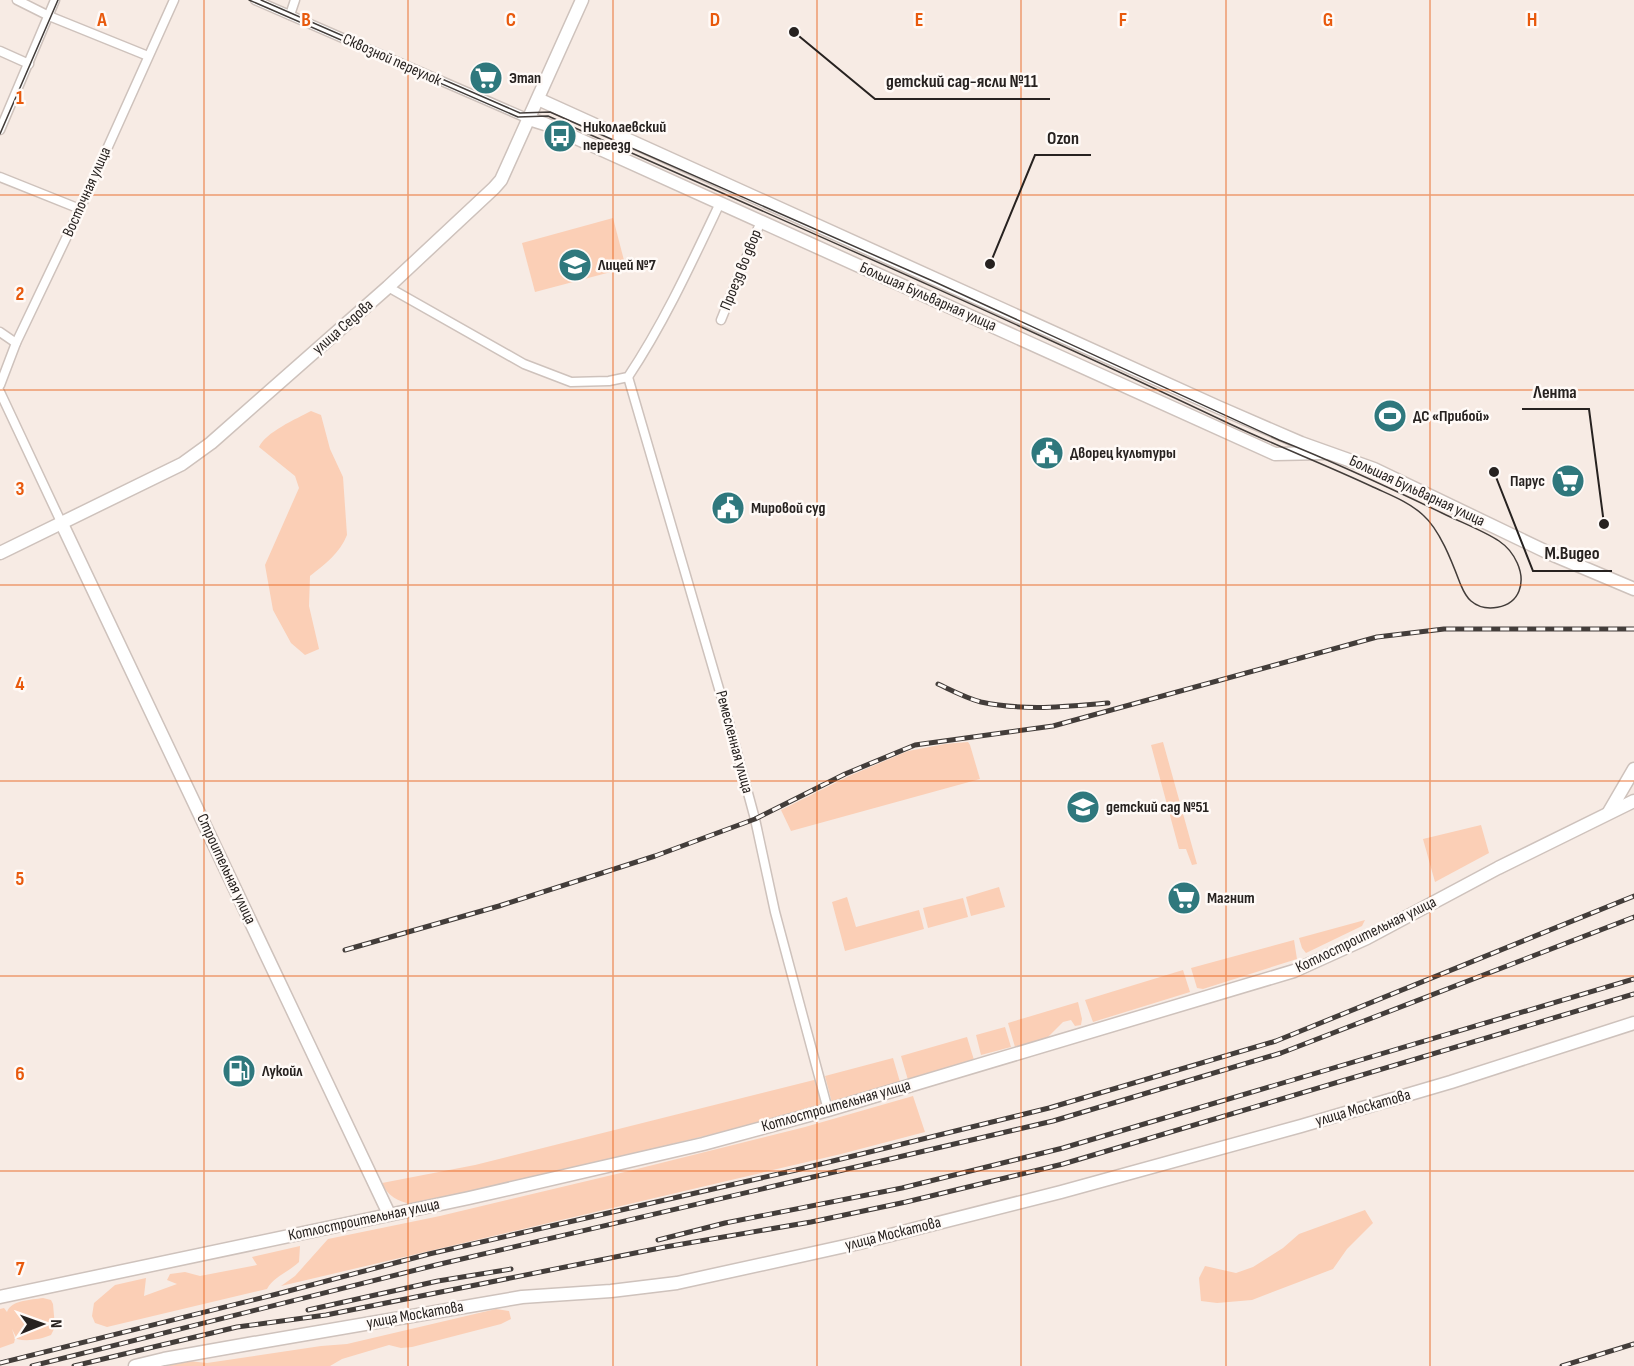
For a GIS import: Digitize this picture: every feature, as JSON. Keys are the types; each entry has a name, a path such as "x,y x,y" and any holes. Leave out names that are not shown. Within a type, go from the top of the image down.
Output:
{"main road":[{"name":"улица Седова","path":"0,553 182,464 211,443 388,288 494,188 501,180 582,0"},
{"name":"Большая Бульварная улица","path":"538,99 1218,407 1301,443 1332,452 1374,469 1551,554 1634,589"},
{"name":"Большая Бульварная улица","path":"529,119 545,124 1275,454 1332,452"},
{"name":"Строительная улица","path":"62,524 389,1214"},
{"path":"1608,813 1634,770"},
{"name":"Котлостроительная улица","path":"0,1297 469,1198 703,1144 828,1110 1294,971 1367,938 1498,868 1634,801"},
{"name":"улица Москатова","path":"135,1366 242,1345 522,1297 611,1291 677,1283 859,1243 1061,1192 1301,1126 1451,1082 1634,1023"}],"street":[{"path":"17,0 148,56"},
{"path":"0,130 56,0"},
{"name":"Восточная улица","path":"0,385 16,343 80,209 174,0"},
{"name":"Сквозной переулок","path":"255,0 529,119"},
{"path":"290,15 296,0"},
{"path":"0,51 29,64"},
{"path":"0,177 80,209"},
{"path":"388,288 524,364 571,382 628,378 684,279 720,203"},
{"name":"Проезд во двор","path":"721,320 761,221"},
{"path":"0,332 16,343"},
{"name":"Ремесленная улица","path":"628,378 729,723 775,912 828,1110"},
{"path":"0,392 62,524"}],"shaded area":[{"path":"613,218 626,268 535,292 522,243"},
{"path":"311,411 321,415 330,449 343,477 347,535 336,553 310,576 309,606 319,649 305,655 291,643 273,610 265,565 299,488 295,476 259,447 275,431"},
{"path":"968,742 980,779 791,831 781,810 849,776 908,751"},
{"path":"1163,742 1197,864 1192,865 1186,849 1179,849 1151,745"},
{"path":"1481,825 1489,853 1435,882 1423,839"},
{"path":"999,887 1005,907 971,916 966,897"},
{"path":"847,897 856,927 919,910 924,929 845,951 832,902"},
{"path":"963,898 968,917 928,928 923,908"},
{"path":"1365,920 1362,926 1306,953 1302,948 1299,938"},
{"path":"1294,940 1297,959 1203,989 1197,988 1191,968"},
{"path":"1183,970 1190,992 1093,1022 1085,1000"},
{"path":"1078,1002 1081,1025 1075,1026 1071,1020 1063,1022 1047,1038 1015,1047 1008,1023"},
{"path":"1005,1027 1011,1047 981,1055 976,1035"},
{"path":"967,1037 974,1060 908,1080 901,1056"},
{"path":"893,1058 900,1082 832,1103 825,1076"},
{"path":"818,1079 825,1106 488,1189 410,1204 393,1197 382,1183 475,1165"},
{"path":"913,1096 925,1132 841,1154 281,1286 295,1276 328,1239 440,1216 629,1171 805,1127"},
{"path":"1365,1210 1373,1223 1347,1249 1333,1269 1252,1300 1217,1303 1201,1301 1199,1278 1205,1266 1236,1273 1253,1267 1283,1248 1299,1234"},
{"path":"300,1246 299,1262 267,1289 107,1327 95,1323 92,1316 94,1303 115,1285 146,1278 144,1296 177,1284 167,1280 170,1274 185,1272 200,1276 257,1265 252,1257"},
{"path":"43,1298 51,1300 53,1304 55,1327 51,1335 34,1340 21,1340 17,1339 12,1329 14,1343 0,1348 0,1309 4,1308 7,1312 17,1303"},
{"path":"496,1309 509,1311 511,1319 501,1324 412,1347 401,1348 389,1345 342,1359 330,1366 166,1366 189,1361 207,1363 347,1344"}],"tram line":[{"path":"0,134 58,0"},
{"path":"249,0 518,117 548,116 1393,496 1412,506 1429,521 1449,556 1463,590 1471,601 1483,607 1498,607 1511,602 1519,591 1520,570 1514,556 1499,541 1361,475 1279,440 935,282 550,112 520,113 261,0"}],"railway":[{"path":"345,950 499,906 655,856 755,819 845,774 915,745 1053,726 1377,637 1444,629 1634,629"},
{"path":"938,684 981,702 1013,707 1108,703"},
{"path":"0,1363 429,1254 796,1170 1049,1108 1276,1041 1634,896"},
{"path":"32,1366 436,1265 1053,1121 1281,1053 1634,917"},
{"path":"658,1240 725,1223 902,1188 1063,1148 1634,979"},
{"path":"74,1366 237,1327 326,1315 665,1247 811,1222 906,1202 1063,1164 1634,994"},
{"path":"308,1310 438,1281 511,1269"},
{"path":"1562,1366 1634,1344"}],"place":[{"name":"детский сад-ясли №11","path":"794,32"},
{"name":"Этап","path":"486,78"},
{"name":"Николаевский переезд","path":"560,136"},
{"name":"Ozon","path":"990,264"},
{"name":"Лицей №7","path":"575,265"},
{"name":"ДC «Прибой»","path":"1390,416"},
{"name":"Дворец культуры","path":"1047,453"},
{"name":"М.Видео","path":"1494,472"},
{"name":"Парус","path":"1568,481"},
{"name":"Мировой суд","path":"728,508"},
{"name":"Лента","path":"1604,524"},
{"name":"детский сад №51","path":"1083,807"},
{"name":"Магнит","path":"1184,898"},
{"name":"Лукойл","path":"239,1071"}]}
